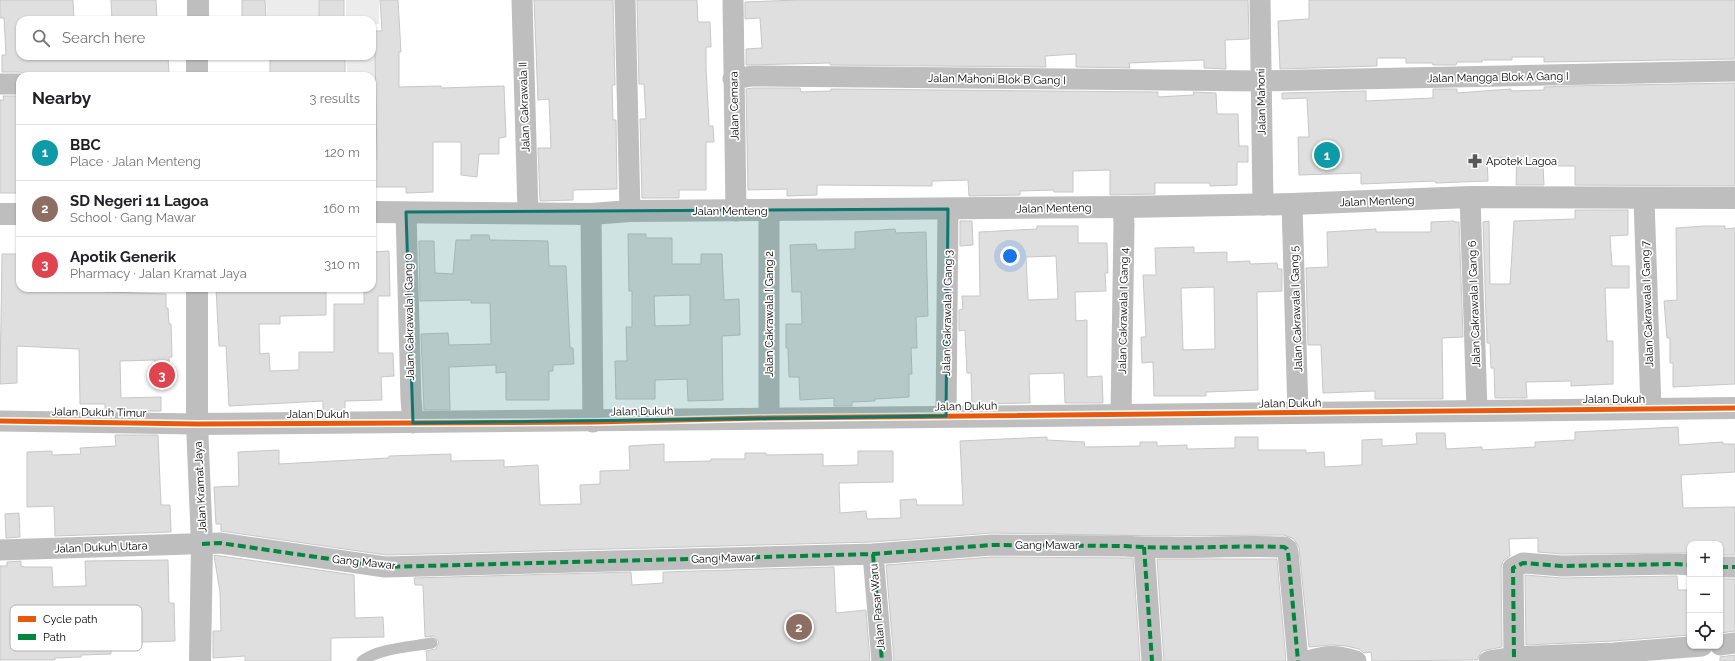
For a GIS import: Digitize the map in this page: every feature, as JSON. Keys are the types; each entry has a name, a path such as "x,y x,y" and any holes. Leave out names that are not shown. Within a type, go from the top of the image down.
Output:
{"street":[{"path":"198,0 198,16"},
{"name":"Jalan Cakrawala II","path":"522,0 528,213"},
{"path":"625,0 630,211"},
{"name":"Jalan Cemara","path":"733,0 736,211"},
{"name":"Jalan Mahoni","path":"1260,0 1262,205"},
{"path":"197,60 197,72"},
{"name":"Jalan Mangga Blok A Gang I","path":"1261,81 1735,71"},
{"name":"Jalan Mahoni Blok B Gang I","path":"733,79 752,76 1261,81"},
{"path":"0,84 16,84"},
{"name":"Jalan Menteng","path":"376,212 591,214 630,211 769,211 1262,205 1470,197 1644,199 1735,198"},
{"name":"Jalan Cakrawala I Gang 6","path":"1470,197 1477,410"},
{"name":"Jalan Cakrawala I Gang 7","path":"1644,199 1651,409"},
{"name":"Jalan Cakrawala I Gang 5","path":"1292,204 1298,414"},
{"name":"Jalan Cakrawala I Gang 4","path":"1121,415 1123,207"},
{"name":"Jalan Cakrawala I Gang 3","path":"946,416 948,209"},
{"name":"Jalan Cakrawala I Gang 2","path":"769,211 769,418"},
{"name":"Jalan Cakrawala I Gang 0","path":"406,212 410,399 413,423"},
{"path":"0,214 16,214"},
{"path":"591,214 593,422"},
{"name":"Jalan Kramat Jaya","path":"197,292 197,424 202,544 200,661"},
{"name":"Jalan Dukuh","path":"197,424 593,422 769,418 1298,414 1477,410 1735,408"},
{"name":"Jalan Dukuh Timur","path":"0,421 197,424"},
{"name":"Jalan Dukuh Utara","path":"0,550 202,544"},
{"name":"Gang Mawar","path":"202,544 220,544 385,567 873,554 992,545 1144,547 1246,545 1284,547 1287,549 1298,661"},
{"path":"1144,547 1152,661"},
{"name":"Jalan Pasar Waru","path":"873,554 882,661"},
{"path":"1514,657 1512,568 1516,565 1523,563 1562,566 1676,564 1687,566"},
{"path":"1723,567 1735,567"},
{"path":"1723,645 1735,643"},
{"path":"1489,661 1514,657 1614,653 1687,647"},
{"path":"1308,661 1325,656 1338,656 1356,661"}],"lane":[{"path":"362,661 369,656 383,652 432,643"}],"highlighted area":[{"path":"948,209 946,416 413,423 406,212"}],"shaded area":[{"path":"266,0 318,0 319,16 267,16"},
{"path":"346,0 379,0 379,24 376,24 376,16 346,16"},
{"path":"346,60 375,60 375,72 347,72"},
{"path":"376,106 377,159 376,159"}],"building":[{"path":"0,0 73,0 74,16 16,16 16,60 168,60 169,72 2,72 2,55 6,55 4,18 0,18"},
{"path":"111,0 156,0 157,16 112,16"},
{"path":"242,0 265,0 266,16 242,16"},
{"path":"319,0 344,0 344,16 319,16"},
{"path":"380,0 398,0 401,52 399,52 399,87 441,86 441,88 504,86 506,137 499,138 499,154 479,154 477,177 461,175 461,142 433,142 433,192 406,193 406,187 376,187 376,31 382,31"},
{"path":"534,0 613,0 615,85 612,85 613,120 616,120 617,189 573,190 573,200 540,201 538,148 551,148 549,99 538,100"},
{"path":"637,0 697,0 698,22 710,22 711,47 706,47 706,67 709,126 713,126 714,142 706,142 706,190 679,190 679,198 642,198 640,119 646,119 644,84 639,84"},
{"path":"799,0 1248,0 1249,39 1225,40 1226,69 1204,68 1204,60 1129,63 1130,68 1076,67 1076,54 1045,56 1046,67 830,65 830,63 746,65 746,49 762,48 760,18 745,19 745,2"},
{"path":"1309,0 1735,0 1735,59 1544,62 1544,57 1512,57 1512,60 1482,60 1482,62 1457,62 1456,65 1433,65 1432,63 1406,63 1406,58 1377,58 1377,66 1280,69 1278,21 1309,19"},
{"path":"270,60 345,60 345,72 270,72"},
{"path":"1735,83 1735,186 1575,185 1575,166 1543,166 1544,185 1516,185 1517,158 1487,157 1488,181 1436,183 1435,181 1361,184 1361,173 1299,175 1298,137 1309,137 1307,98 1282,99 1282,93 1366,91 1366,101 1433,98 1433,89 1457,89 1457,93 1511,89 1511,91 1544,90 1544,87 1571,86"},
{"path":"800,88 801,92 831,91 831,89 1158,92 1158,97 1194,95 1193,92 1216,93 1217,114 1238,114 1239,146 1248,146 1248,162 1237,162 1237,185 1210,186 1210,183 1155,183 1155,194 1110,195 1110,170 1073,171 1073,192 1054,192 1054,190 1020,191 1020,195 969,196 968,180 932,181 932,186 817,185 817,195 787,196 787,189 748,190 746,89"},
{"path":"3,96 16,96 16,193 0,193 0,100 4,100"},
{"path":"1575,210 1628,210 1628,235 1610,236 1612,266 1629,266 1629,288 1605,288 1607,341 1613,341 1613,384 1571,386 1571,381 1526,382 1527,398 1495,398 1494,368 1491,368 1490,343 1487,343 1483,222 1489,221 1490,284 1510,284 1514,221 1575,219"},
{"path":"960,221 972,221 973,245 960,246"},
{"path":"1431,222 1459,222 1463,337 1442,338 1443,399 1375,399 1375,391 1323,393 1321,345 1308,345 1306,268 1328,267 1327,232 1376,229 1376,232 1431,232"},
{"path":"1037,226 1078,226 1078,243 1107,243 1108,273 1105,273 1106,291 1075,292 1076,321 1087,320 1087,377 1102,376 1103,403 1065,403 1064,373 1029,374 1030,403 972,404 971,373 967,373 965,330 959,331 959,310 963,309 962,296 980,296 979,232 1037,229","holes":["1056,256 1058,299 1028,300 1026,257"]},
{"path":"1725,226 1725,229 1735,228 1735,384 1673,387 1673,363 1670,363 1670,338 1667,338 1664,301 1677,300 1676,228"},
{"path":"895,229 896,233 926,232 928,316 916,317 917,348 911,348 912,374 909,374 909,397 852,402 852,406 834,406 834,398 800,400 799,377 789,377 788,348 786,348 786,324 802,324 801,292 792,292 790,245 816,244 817,250 855,249 855,232"},
{"path":"628,234 646,234 646,238 672,238 672,264 701,264 701,254 722,254 724,300 739,299 740,335 722,336 723,400 688,401 687,379 655,380 655,399 616,399 615,361 627,361 626,327 632,327 632,291 629,291","holes":["690,295 690,325 655,326 654,296"]},
{"path":"471,235 489,235 490,240 548,241 549,266 566,266 570,348 573,348 574,364 553,365 553,371 549,371 549,400 506,400 506,372 496,373 496,365 449,367 450,410 424,410 421,334 448,333 449,345 491,344 490,303 471,303 471,300 420,301 419,241 434,241 435,273 453,274 456,240 471,240"},
{"path":"1194,247 1194,253 1227,252 1227,262 1250,261 1250,264 1277,263 1278,269 1282,269 1282,291 1257,292 1258,390 1206,392 1206,396 1154,396 1153,362 1142,363 1141,337 1146,337 1143,275 1156,275 1155,248","holes":["1214,287 1215,349 1183,350 1181,288"]},
{"path":"389,251 390,296 378,296 378,353 393,353 394,376 381,377 382,400 345,401 345,410 323,411 323,401 229,406 226,346 219,346 216,292 326,292 326,315 280,316 280,324 259,324 260,354 269,353 270,371 299,370 299,352 334,352 334,304 364,304 364,292 376,292 376,252"},
{"path":"2,254 16,254 16,292 166,294 166,308 168,308 169,324 171,324 172,357 169,357 169,385 154,385 155,360 120,361 121,398 161,397 161,411 105,411 105,404 80,404 79,349 17,346 17,383 0,384"},
{"path":"1678,427 1679,445 1723,442 1723,444 1735,444 1735,472 1681,475 1683,508 1735,507 1735,555 1723,555 1723,541 1687,541 1687,553 1562,554 1538,552 1538,538 1509,539 1510,556 1503,561 1501,568 1502,647 1482,651 1477,660 1372,661 1371,652 1364,653 1359,649 1346,646 1331,645 1309,647 1299,548 1294,539 1284,535 1165,536 992,533 872,542 386,555 221,531 221,524 216,524 214,487 239,486 238,452 279,450 279,464 389,458 389,456 451,454 451,461 504,460 504,467 538,465 540,505 581,504 580,485 600,484 600,471 630,470 629,446 664,444 664,462 711,461 711,459 745,459 745,453 766,453 766,455 823,454 823,466 858,465 858,451 893,451 893,482 839,483 840,513 866,511 867,519 901,518 900,500 916,499 917,505 963,505 960,441 1047,437 1047,440 1084,442 1085,447 1140,446 1140,442 1157,442 1157,446 1187,445 1187,449 1235,448 1235,437 1258,437 1258,450 1306,450 1306,453 1324,452 1325,467 1362,465 1362,440 1382,439 1382,446 1417,444 1416,433 1445,433 1446,449 1482,447 1482,450 1535,447 1535,442 1575,440 1575,432"},
{"path":"115,435 158,435 161,505 170,505 171,532 55,536 54,506 27,507 27,452 52,451 52,455 81,454 80,448 116,446"},
{"path":"19,513 20,537 6,538 5,514"},
{"path":"214,555 354,575 355,618 383,617 384,637 331,638 331,661 245,661 245,656 213,658 213,631 221,631 220,592"},
{"path":"992,557 1133,558 1140,661 894,661 886,565"},
{"path":"1157,559 1277,559 1286,661 1164,661"},
{"path":"168,560 169,603 174,603 175,641 142,642 142,605 10,605 10,651 111,651 111,654 81,655 81,657 55,658 55,660 0,660 0,566 7,566 7,562 21,561 21,566 25,567 52,567 53,587 86,586 85,561"},
{"path":"834,567 836,613 866,610 870,661 427,661 426,651 436,649 439,642 434,636 425,637 423,585 415,585 414,578 631,572 632,585 663,583 663,572"},
{"path":"1525,575 1562,578 1677,576 1678,590 1687,590 1687,635 1613,641 1526,645"},
{"path":"1723,579 1735,579 1735,631 1723,633"},
{"path":"1735,655 1735,661 1720,661 1720,657"}],"marked path":[{"path":"202,544 220,543 385,567 873,554 992,545 1125,546 1165,548 1284,547 1288,552 1298,661"},
{"path":"1144,547 1152,661"},
{"path":"873,554 882,661"},
{"path":"1514,657 1513,568 1523,563 1562,566 1687,565"},
{"path":"1723,567 1735,567"}],"cycle path":[{"path":"0,421 197,424 593,422 769,418 1735,408"}],"place":[{"name":"BBC","path":"1327,155"},
{"name":"Apotek Lagoa","path":"1475,161"},
{"name":"Apotik Generik","path":"162,375"},
{"name":"SD Negeri 11 Lagoa","path":"799,627"}]}
